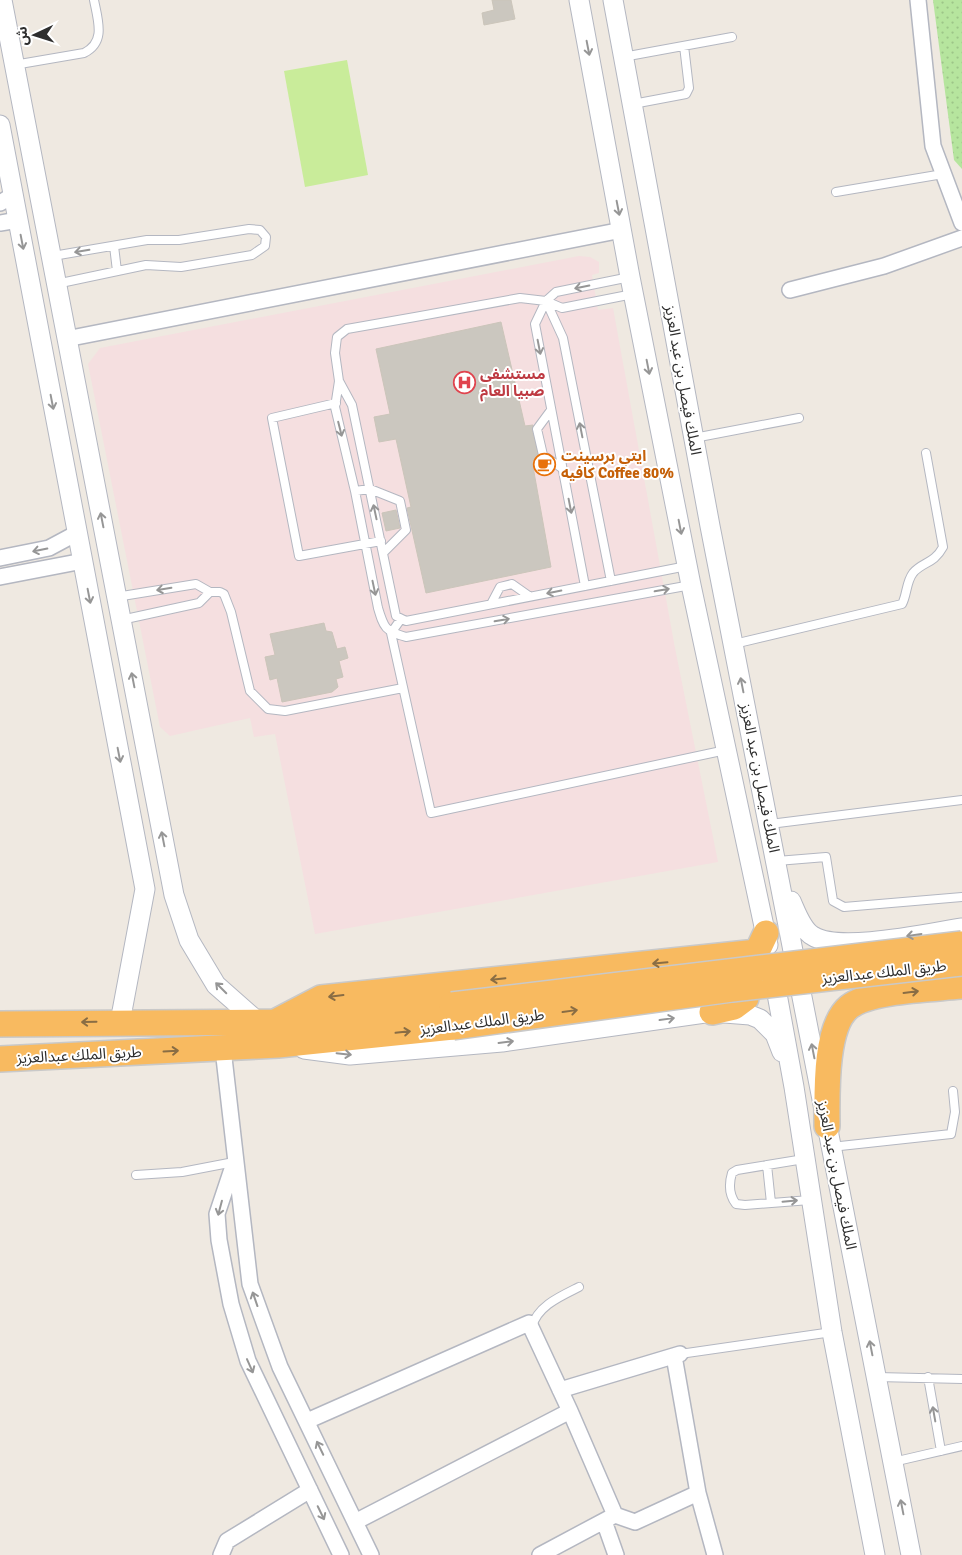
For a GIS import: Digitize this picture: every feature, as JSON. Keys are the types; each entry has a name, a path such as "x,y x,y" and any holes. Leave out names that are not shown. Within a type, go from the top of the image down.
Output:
{"highway":[{"path":"270,1029 321,998 757,952 766,933"},
{"path":"869,942 846,952 839,966 842,983 850,992 860,996 873,996 962,986"},
{"name":"طريق الملك عبدالعزيز","path":"452,1016 962,944"},
{"path":"709,958 736,964 747,979 746,998 734,1007 712,1012"},
{"name":"طريق الملك عبدالعزيز","path":"0,1024 120,1022 270,1029 452,1016 752,987 962,963"},
{"path":"829,1136 829,1052 837,1026 848,1008 873,996"},
{"name":"طريق الملك عبدالعزيز","path":"0,1058 223,1048 270,1029"}],"street":[{"path":"2,0 174,895 189,940 216,985 270,1029 350,1055 502,1042 712,1012 750,1015 760,1019 775,1034 794,1087"},
{"name":"الملك فيصل بن عبد العزيز","path":"579,0 632,286 687,566 766,933 794,1087 810,1200 832,1332 875,1555"},
{"name":"الملك فيصل بن عبد العزيز","path":"613,0 694,438 911,1555"},
{"path":"918,0 933,146 962,223"},
{"path":"0,125 9,222 83,560 145,889 120,1022"},
{"path":"66,339 622,230"},
{"path":"790,290 884,266 962,238"},
{"path":"0,558 49,548 77,533"},
{"path":"0,576 83,560"},
{"path":"778,868 799,919 812,936 831,943 869,942 962,928"},
{"path":"223,1048 234,1162 250,1284 280,1367 371,1555"},
{"path":"234,1162 217,1214 219,1240 231,1304 248,1361 341,1555"},
{"path":"306,1421 529,1323 570,1411 610,1518 616,1555"},
{"path":"560,1390 676,1355 698,1493 715,1555"},
{"path":"356,1522 570,1411"},
{"path":"222,1555 227,1541 310,1490"},
{"path":"540,1555 610,1518 635,1522 698,1493"}],"lane":[{"path":"14,65 84,53 92,49 96,45 99,28 94,0"},
{"path":"623,57 732,37"},
{"path":"633,104 686,94 689,88 684,46"},
{"path":"836,192 944,174"},
{"path":"50,256 147,240 179,240 249,229 260,230 266,237 265,246 252,255 181,267 146,266 56,284"},
{"path":"114,246 117,271"},
{"path":"585,586 535,324 546,301 556,292 632,286"},
{"path":"632,286 562,308 546,301 520,298 347,329 337,337 335,353 339,381 336,403 378,608 384,626 391,633 406,637 691,585"},
{"path":"546,301 563,338 611,581"},
{"path":"339,381 352,405 396,616 401,619 416,621 529,596 687,566"},
{"path":"336,403 272,418 299,556 381,541"},
{"path":"551,410 537,429 543,455 563,469"},
{"path":"694,438 799,418"},
{"path":"734,644 902,604 907,595 913,572 938,557 943,547 926,453"},
{"path":"355,491 370,489 400,501 406,530 383,552"},
{"path":"116,597 196,584 210,592 220,592 226,598 250,691 268,709 285,711 403,688"},
{"path":"491,604 500,587 512,584 529,596"},
{"path":"121,620 199,603 210,592"},
{"path":"401,619 391,633 431,813 726,750"},
{"path":"770,824 962,800"},
{"path":"778,868 826,857 833,901 844,908 962,897"},
{"path":"829,1136 951,1134 956,1112 953,1092"},
{"path":"804,1160 737,1170 732,1173 730,1182 732,1199 736,1204 745,1205 810,1200"},
{"path":"136,1175 182,1172 234,1162"},
{"path":"767,1165 771,1203"},
{"path":"532,1329 534,1320 543,1309 558,1297 579,1287"},
{"path":"676,1355 832,1332"},
{"path":"876,1377 962,1379"},
{"path":"928,1377 941,1451"},
{"path":"893,1462 962,1446"}],"shaded area":[{"path":"579,256 590,257 599,262 599,273 592,275 598,310 613,308 675,648 718,862 315,934 275,734 254,737 250,718 170,736 160,727 88,364 100,348"}],"green space":[{"path":"933,0 962,0 962,169 954,160"},
{"path":"347,60 368,175 305,187 284,71"}],"building":[{"path":"492,0 511,0 515,19 484,25 482,13 494,10"},
{"path":"501,322 525,426 533,425 532,430 540,460 532,461 551,567 426,593 407,508 411,507 396,439 379,442 374,417 390,414 376,349"},
{"path":"396,510 400,528 386,531 382,513"},
{"path":"324,623 326,631 332,632 337,649 345,647 348,658 339,661 343,677 336,679 338,687 332,692 282,702 277,678 270,680 265,657 275,655 270,634"}],"place":[{"name":"مستشفى صبيا العام","path":"464,383"},
{"name":"ايتي برسينت كافيه Coffee 80%","path":"545,465"}]}
